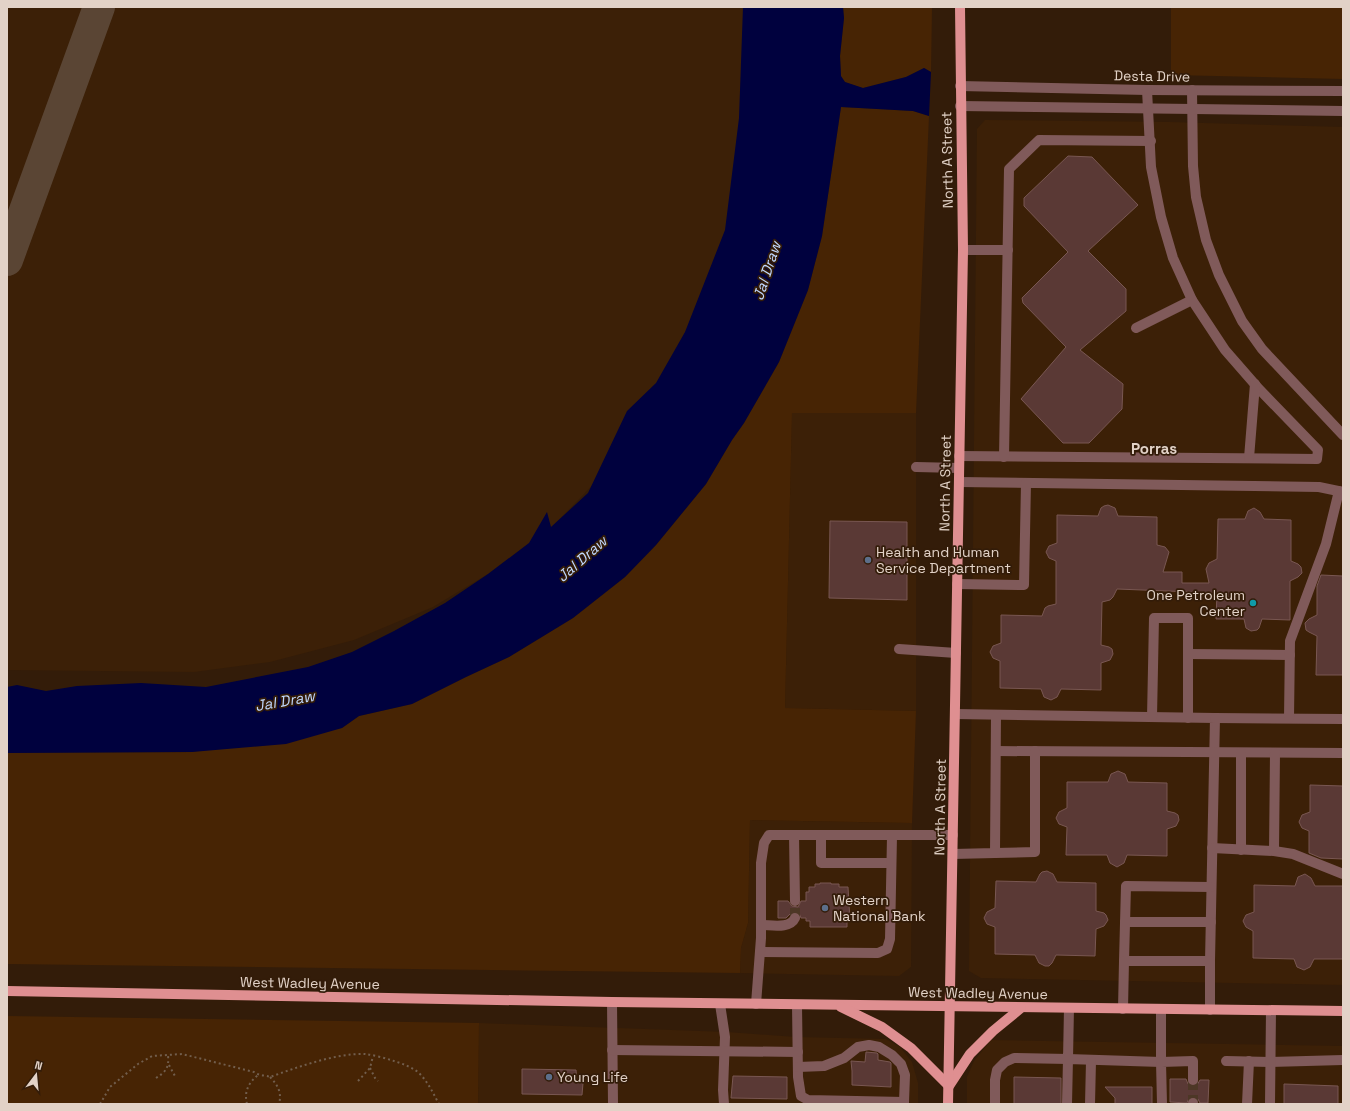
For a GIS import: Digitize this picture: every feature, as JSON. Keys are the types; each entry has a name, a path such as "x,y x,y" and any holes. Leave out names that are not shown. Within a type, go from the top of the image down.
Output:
{"main road":[{"name":"North A Street","path":"948,1104 963,250 960,106 960,7"},
{"name":"West Wadley Avenue","path":"7,992 838,1006 1343,1011"},
{"path":"838,1006 882,1027 912,1048 949,1086 970,1054 993,1031 1021,1008"}],"street":[{"name":"Desta Drive","path":"960,86 1147,90 1343,91"},
{"path":"959,456 1317,459 1318,450 1225,350 1192,300 1173,258 1161,217 1152,167 1147,90"},
{"path":"1192,90 1193,166 1198,211 1206,240 1228,294 1242,321 1262,349 1343,435"},
{"path":"960,106 1343,111"},
{"path":"1004,457 1009,170 1039,140 1151,141"},
{"path":"963,250 1008,250"},
{"path":"1136,328 1192,300"},
{"path":"1249,458 1255,384"},
{"path":"916,467 959,468"},
{"path":"959,482 1319,487 1341,492 1326,544 1290,641 1289,718"},
{"path":"958,584 1024,586 1026,483"},
{"path":"1152,717 1154,618 1188,618 1188,718"},
{"path":"899,649 956,653"},
{"path":"1188,654 1290,655"},
{"path":"955,714 1343,719"},
{"path":"995,853 996,715"},
{"path":"1210,1010 1215,718"},
{"path":"996,751 1343,753"},
{"path":"953,854 1035,852 1035,751"},
{"path":"1241,752 1241,850"},
{"path":"1274,851 1275,753"},
{"path":"756,1004 761,925 761,863 764,843 769,835 953,835"},
{"path":"794,836 795,901"},
{"path":"821,836 821,863 891,863"},
{"path":"760,952 878,953 887,949 890,939 892,836"},
{"path":"1212,848 1274,851 1292,854 1343,874"},
{"path":"1123,1009 1126,886 1212,887"},
{"path":"761,925 788,925 794,921 795,918"},
{"path":"1125,922 1211,922"},
{"path":"1124,961 1210,961"},
{"path":"612,1002 613,1104"},
{"path":"720,1004 725,1037 723,1090 724,1104"},
{"path":"797,1005 798,1077 801,1096 808,1100 904,1103 905,1075 900,1064 892,1055 879,1046 869,1045 858,1047 844,1058 824,1066 798,1067"},
{"path":"1067,1104 1069,1008"},
{"path":"1161,1009 1162,1104"},
{"path":"1270,1104 1271,1010"},
{"path":"612,1050 798,1052"},
{"path":"995,1104 995,1080 997,1070 1005,1062 1014,1058 1091,1061 1193,1061 1193,1080"},
{"path":"1226,1061 1270,1062 1343,1060"},
{"path":"1090,1104 1091,1061"},
{"path":"1247,1104 1249,1061"}],"path":[{"path":"100,1104 110,1087 138,1064 152,1056 182,1054 199,1057 254,1072 258,1075 270,1077 279,1089 279,1104"},
{"path":"270,1077 334,1057 365,1054 388,1059 405,1065 419,1073 431,1088 439,1104"},
{"path":"168,1055 171,1070 176,1078"},
{"path":"358,1081 370,1068 373,1056"},
{"path":"156,1078 165,1072 169,1064"},
{"path":"370,1068 378,1081"},
{"path":"247,1104 245,1095 247,1087 250,1081 258,1075"}],"shaded area":[{"path":"7,7 757,7 727,260 612,465 553,526 488,574 433,607 354,640 270,662 194,672 7,670"},
{"path":"843,7 932,7 931,72 924,68 906,77 863,88 845,82 841,77 840,56 844,18"},
{"path":"1171,7 1343,7 1343,79 1171,75"},
{"path":"841,107 913,111 929,116 916,413 792,413 785,708 916,711 912,823 750,820 748,923 741,948 740,973 7,964 7,753 192,752 342,728 359,716 412,704 509,657 573,618 625,577 656,545 706,484 744,423 779,362 808,290 822,236"},
{"path":"985,120 1170,122 1343,127 1343,985 981,978 969,971 977,129"},
{"path":"792,412 916,413 916,711 785,708"},
{"path":"750,820 912,823 911,967 899,976 740,973 741,948 748,923"},
{"path":"7,1016 479,1023 478,1104 7,1104"},
{"path":"479,1023 727,1032 796,1037 886,1039 900,1047 912,1062 918,1083 918,1104 478,1104"},
{"path":"991,1040 1343,1046 1343,1104 967,1104 967,1077 974,1061"}],"water":[{"name":"Jal Draw","path":"743,7 843,7 844,18 840,56 841,76 845,82 863,88 906,77 924,68 931,72 929,116 913,111 841,107 822,236 808,290 779,362 744,423 706,484 656,545 625,577 573,618 509,657 412,704 359,716 342,728 286,744 192,752 7,753 7,687 17,685 46,691 77,686 141,683 206,687 308,667 352,652 445,603 488,574 529,543 547,512 551,527 588,493 627,411 656,383 685,332 725,230 739,118"}],"building":[{"path":"1068,156 1092,157 1138,205 1088,251 1126,289 1126,311 1080,350 1123,384 1122,409 1089,443 1063,443 1021,399 1066,347 1023,303 1022,298 1068,252 1024,206 1024,198"},
{"name":"One Petroleum Center","path":"1108,505 1115,508 1118,516 1157,517 1157,545 1165,547 1169,552 1163,572 1182,572 1182,583 1209,583 1206,569 1209,563 1217,559 1218,519 1245,519 1248,511 1254,508 1260,512 1264,519 1291,520 1291,561 1301,567 1302,573 1290,581 1290,620 1262,619 1259,628 1251,631 1246,628 1244,619 1216,619 1217,593 1117,589 1110,600 1102,602 1101,645 1112,649 1113,654 1110,660 1101,663 1101,690 1061,689 1057,697 1051,700 1044,697 1041,689 1000,688 1000,661 993,658 990,652 993,646 1001,643 1001,615 1042,616 1045,608 1056,604 1056,561 1049,558 1046,552 1049,546 1057,543 1057,515 1098,516 1101,508"},
{"name":"Health and Human Service Department","path":"830,521 907,522 907,600 829,598"},
{"path":"1321,575 1343,576 1343,675 1316,675 1317,636 1306,630 1305,623 1317,615 1317,586"},
{"path":"1118,771 1125,774 1128,782 1167,783 1167,811 1178,815 1179,820 1176,826 1167,829 1167,856 1127,855 1124,863 1117,867 1110,863 1107,855 1066,855 1067,827 1059,824 1056,818 1059,812 1067,808 1067,782 1108,782 1111,774"},
{"path":"1310,785 1343,786 1343,859 1321,858 1309,853 1309,831 1302,828 1299,822 1302,815 1310,812"},
{"path":"1047,871 1053,874 1057,882 1096,883 1096,911 1104,913 1108,920 1104,926 1096,929 1095,956 1056,955 1049,966 1045,966 1039,963 1035,955 995,954 995,927 987,924 984,918 987,912 995,908 996,881 1036,882 1042,872"},
{"path":"1305,874 1311,878 1315,886 1343,886 1343,959 1314,959 1310,967 1304,970 1297,967 1294,959 1253,958 1253,931 1246,927 1243,921 1246,915 1254,912 1254,885 1295,886 1298,877"},
{"path":"815,884 839,884 839,887 848,887 850,921 847,921 847,927 810,927 810,921 806,921 806,918 801,918 799,913 796,912 792,912 786,918 778,918 778,901 788,901 792,906 798,907 801,901 806,901 806,892 809,892 809,887 815,887"},
{"path":"866,1052 877,1053 878,1060 891,1063 891,1087 852,1085 851,1061 865,1062"},
{"name":"Young Life","path":"522,1069 576,1070 577,1083 583,1083 582,1095 522,1094"},
{"path":"733,1076 787,1077 787,1099 731,1098"},
{"path":"1014,1077 1061,1078 1061,1104 1014,1104"},
{"path":"1170,1079 1186,1079 1188,1084 1193,1086 1197,1085 1200,1080 1209,1080 1208,1103 1200,1103 1198,1099 1193,1097 1189,1098 1187,1103 1170,1102"},
{"path":"1284,1084 1338,1086 1338,1104 1284,1104"},
{"path":"1105,1087 1152,1087 1152,1104 1115,1104 1115,1098"}],"taxiway":[{"path":"7,260 99,7"}],"tunnel":[{"path":"795,901 795,918"},
{"path":"1193,1080 1193,1103"}],"place":[{"name":"Health and Human Service Department","path":"868,560"},
{"name":"One Petroleum Center","path":"1253,603"},
{"name":"Western National Bank","path":"825,908"},
{"name":"Young Life","path":"549,1077"}],"district":[{"name":"Porras","path":"1154,449"}]}
